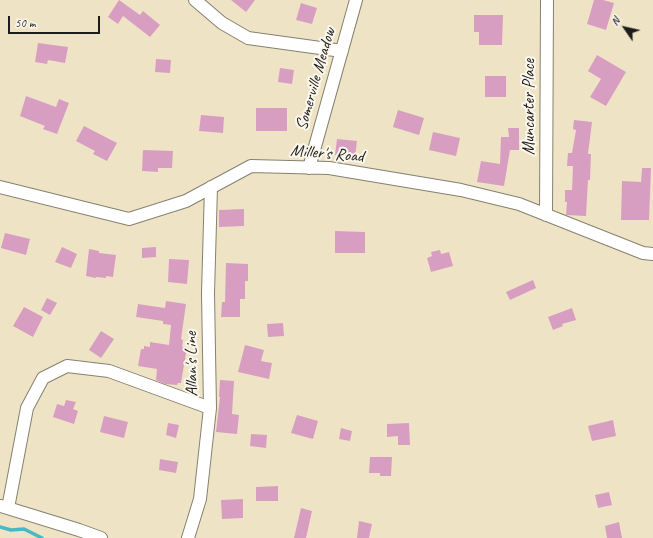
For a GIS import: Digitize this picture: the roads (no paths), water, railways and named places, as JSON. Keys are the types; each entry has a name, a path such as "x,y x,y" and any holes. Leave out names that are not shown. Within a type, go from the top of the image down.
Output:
{"street":[{"path":"195,0 222,23 248,38 342,51"},
{"name":"Somerville Meadow","path":"309,168 356,0"},
{"name":"Muncarter Place","path":"546,215 547,0"},
{"name":"Miller's Road","path":"0,187 129,219 186,201 251,166 329,168 461,190 519,204 643,253 653,254"},
{"name":"Allan's Line","path":"188,538 200,499 210,408 208,293 211,187"},
{"path":"101,538 4,507 27,408 43,378 67,366 109,371 210,408"}],"waterway":[{"path":"0,527 11,530 24,529 42,538"}]}
